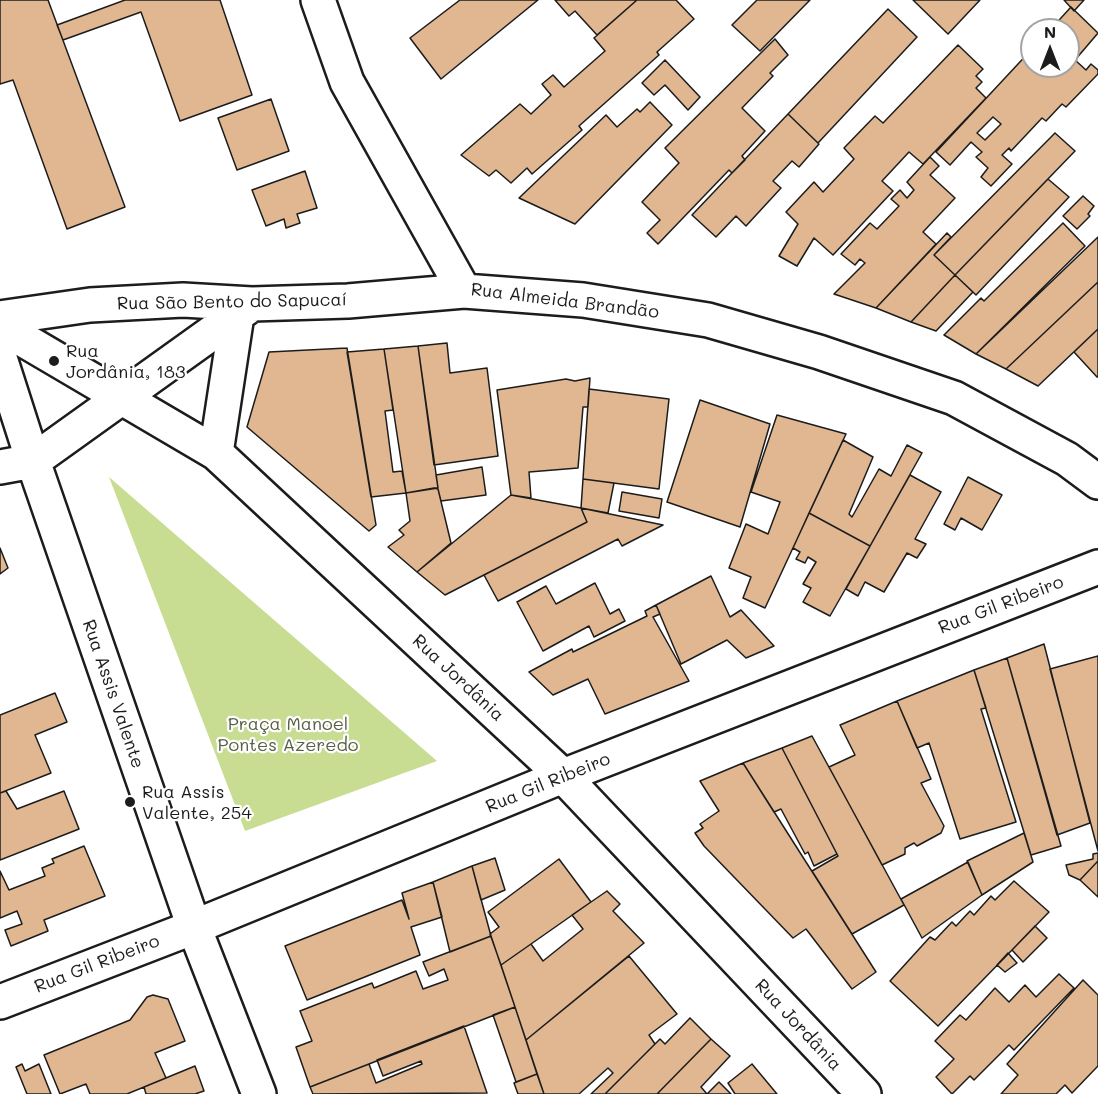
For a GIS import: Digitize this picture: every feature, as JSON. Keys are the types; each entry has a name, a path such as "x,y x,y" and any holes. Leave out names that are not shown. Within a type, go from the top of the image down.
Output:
{"street":[{"name":"Rua Almeida Brandão","path":"318,0 347,82 464,291 584,300 697,318 819,352 954,398 1067,459 1098,482"},
{"name":"Rua São Bento do Sapucaí","path":"0,318 90,305 183,300 245,309 464,291"},
{"path":"0,467 33,461 245,309"},
{"path":"216,453 245,309"},
{"name":"Rua Jordânia","path":"0,326 124,396 216,453 563,776 864,1094"},
{"name":"Rua Assis Valente","path":"0,358 33,461 194,927 259,1094"},
{"name":"Rua Gil Ribeiro","path":"0,1002 194,927 563,776 1098,567"}],"green space":[{"name":"Praça Manoel Pontes Azeredo","path":"109,477 437,761 245,831"}],"building":[{"path":"0,0 48,0 125,207 67,229 13,80 0,84"},
{"path":"125,0 220,0 252,95 180,121 141,12 63,40 57,25"},
{"path":"460,0 538,0 441,79 410,38"},
{"path":"555,0 637,0 597,35 575,11 569,16"},
{"path":"637,0 676,0 694,19 657,52 659,55 579,126 582,130 532,174 527,168 511,183 496,170 489,176 461,155 520,104 531,114 551,95 542,84 553,75 564,87 605,51 594,38"},
{"path":"757,0 810,0 760,51 732,25"},
{"path":"913,0 980,0 948,34"},
{"path":"1064,0 1084,0 1074,11"},
{"path":"1071,7 1098,33 1080,54 1080,18 1061,18"},
{"path":"888,9 917,37 818,143 788,114"},
{"path":"775,39 788,55 770,73 773,76 742,108 765,131 742,156 745,160 732,173 729,170 658,244 647,233 660,220 642,202 679,163 665,148"},
{"path":"958,45 983,69 976,76 982,82 976,88 986,98 923,164 909,152 882,181 893,191 833,255 814,238 797,266 779,256 798,224 786,212 814,182 823,192 854,159 844,148 875,116 883,123"},
{"path":"665,60 700,97 688,110 665,85 654,95 642,83"},
{"path":"1020,62 1020,78 1080,78 1080,65 1086,70 1091,64 1098,70 1098,74 1066,107 1062,104 1046,121 1042,118 1011,151 1009,148 1002,155 1012,164 991,186 981,177 988,168 976,157 982,152 971,142 950,165 936,152","holes":["993,117 1001,124 985,140 977,133"]},
{"path":"271,99 289,151 237,170 218,118"},
{"path":"650,102 672,125 575,224 519,198 606,115 617,127 637,109 640,112"},
{"path":"788,114 819,144 799,167 792,161 773,181 781,188 746,226 736,216 716,237 692,215"},
{"path":"1055,133 1075,151 955,275 934,255"},
{"path":"930,157 939,166 930,175 955,198 923,232 936,244 876,308 834,294 865,263 860,259 855,265 841,254 870,223 877,229 899,206 891,199 900,190 907,198 914,190 907,182"},
{"path":"305,171 317,208 297,214 300,223 286,228 284,219 266,226 252,190"},
{"path":"1048,179 1069,197 976,295 955,275"},
{"path":"1083,196 1094,206 1088,214 1090,216 1077,229 1063,216"},
{"path":"1063,223 1085,246 976,354 944,335 981,298 984,301"},
{"path":"947,233 951,237 934,255 955,275 911,322 876,308"},
{"path":"1098,237 1098,282 1006,369 976,354"},
{"path":"955,275 973,292 936,331 911,322"},
{"path":"1098,282 1098,329 1038,386 1006,369"},
{"path":"1098,329 1098,377 1097,377 1074,352"},
{"path":"447,343 450,373 487,368 498,456 434,465 418,346"},
{"path":"418,346 438,488 406,493 384,349"},
{"path":"347,348 376,525 369,531 247,427 269,352"},
{"path":"384,349 393,410 385,411 393,472 402,471 406,493 371,497 347,352"},
{"path":"590,378 588,407 583,407 578,468 529,472 531,498 511,495 497,390 566,379 575,381"},
{"path":"589,389 669,399 659,489 583,479"},
{"path":"700,400 770,424 740,527 667,502"},
{"path":"777,415 846,434 765,608 743,598 751,577 729,568 746,524 768,534 780,502 751,492"},
{"path":"843,440 873,457 849,514 852,517 879,469 891,476 907,445 922,453 870,546 809,513"},
{"path":"482,467 486,495 441,501 438,489 434,488 438,488 436,475"},
{"path":"910,475 941,492 915,539 926,544 917,558 907,553 884,592 865,582 858,596 846,589"},
{"path":"968,477 1002,495 982,530 961,518 955,530 944,524"},
{"path":"583,479 614,483 608,513 581,508"},
{"path":"438,489 451,543 417,572 388,547 404,535 399,530 410,521 406,493"},
{"path":"622,492 662,499 659,518 619,511"},
{"path":"511,495 581,508 587,522 445,595 417,572"},
{"path":"581,508 663,525 622,546 618,539 498,601 484,575 587,522"},
{"path":"809,513 870,546 830,616 803,602 811,588 803,584 816,562 808,557 805,563 796,559 800,552 793,548"},
{"path":"0,548 8,568 0,574"},
{"path":"711,576 730,617 741,610 774,646 746,658 727,640 681,664 656,605"},
{"path":"595,583 610,614 619,609 625,621 594,637 589,626 543,651 517,602 546,586 556,604"},
{"path":"656,605 660,614 653,617 689,681 605,714 588,679 553,695 529,672 572,649 573,652 647,616 645,611"},
{"path":"1044,644 1090,823 1057,835 1007,658"},
{"path":"1098,656 1098,851 1050,669"},
{"path":"1007,658 1061,846 1031,855 974,670"},
{"path":"974,670 986,708 981,709 1016,822 960,839 929,743 917,748 897,701"},
{"path":"55,693 67,722 35,735 51,773 0,793 0,715"},
{"path":"897,701 931,779 921,783 944,826 941,833 917,846 914,843 905,848 905,854 882,865 829,767 855,755 840,725"},
{"path":"812,736 904,905 852,934 812,871 838,856 782,748"},
{"path":"782,748 837,854 814,866 808,852 805,854 781,809 774,812 743,763"},
{"path":"743,763 876,972 852,989 806,929 793,938 704,846 695,833 703,828 700,824 719,811 700,781"},
{"path":"6,791 17,809 64,791 79,829 0,860 0,793"},
{"path":"1024,833 1033,862 982,895 967,861"},
{"path":"84,846 105,896 44,920 48,931 11,946 5,930 22,924 17,911 0,918 0,871 9,890 45,876 42,868 54,863 52,859"},
{"path":"1098,853 1098,861 1080,880 1069,875 1066,865 1093,859 1093,854"},
{"path":"495,858 505,890 481,900 472,866"},
{"path":"559,859 591,902 501,965 490,934 499,927 488,912"},
{"path":"1098,861 1098,897 1080,880"},
{"path":"968,862 982,895 922,938 901,899"},
{"path":"472,866 491,936 450,952 433,882"},
{"path":"1014,881 1049,912 938,1026 890,981 930,937 935,940 952,922 956,926 970,911 974,915 991,896 995,900"},
{"path":"433,882 442,917 411,927 420,955 307,1000 285,946 402,900 409,919 402,893"},
{"path":"607,891 620,904 613,911 644,943 526,1040 501,965 531,944 543,961 583,929 572,915"},
{"path":"1035,926 1047,938 1023,962 1012,950"},
{"path":"491,936 515,1007 310,1087 296,1047 312,1041 300,1011 372,983 374,988 416,971 423,989 448,980 444,969 429,976 423,962"},
{"path":"1008,953 1017,963 1005,972 997,965"},
{"path":"629,956 677,1014 649,1035 655,1044 605,1094 591,1094 613,1073 608,1068 579,1094 544,1094 526,1040"},
{"path":"1059,974 1074,988 1014,1050 1009,1045 974,1080 970,1076 952,1094 936,1077 954,1059 935,1041 960,1015 966,1020 995,988 1009,1002 1025,985 1036,997"},
{"path":"1083,980 1098,995 1098,1066 1072,1093 1065,1085 1056,1094 1001,1094 1018,1075 1007,1064"},
{"path":"153,995 168,999 185,1041 155,1053 166,1078 127,1094 90,1094 86,1084 60,1094 44,1055 130,1020 147,997"},
{"path":"515,1007 537,1074 516,1082 493,1015"},
{"path":"690,1018 711,1039 657,1094 605,1094 660,1039 665,1044"},
{"path":"464,1026 487,1093 313,1094 310,1087 369,1064 376,1083 422,1064 421,1061 383,1076 377,1060"},
{"path":"711,1039 730,1056 701,1087 707,1094 657,1094"},
{"path":"22,1064 25,1071 39,1064 51,1094 27,1094 16,1067"},
{"path":"752,1064 777,1094 735,1094 728,1083"},
{"path":"195,1066 204,1091 195,1094 146,1094 144,1087"},
{"path":"537,1074 544,1094 518,1094 514,1083"},
{"path":"719,1082 731,1094 707,1094"}],"place":[{"name":"Rua Jordânia, 183","path":"54,361"},
{"name":"Rua Assis Valente, 254","path":"130,802"}]}
